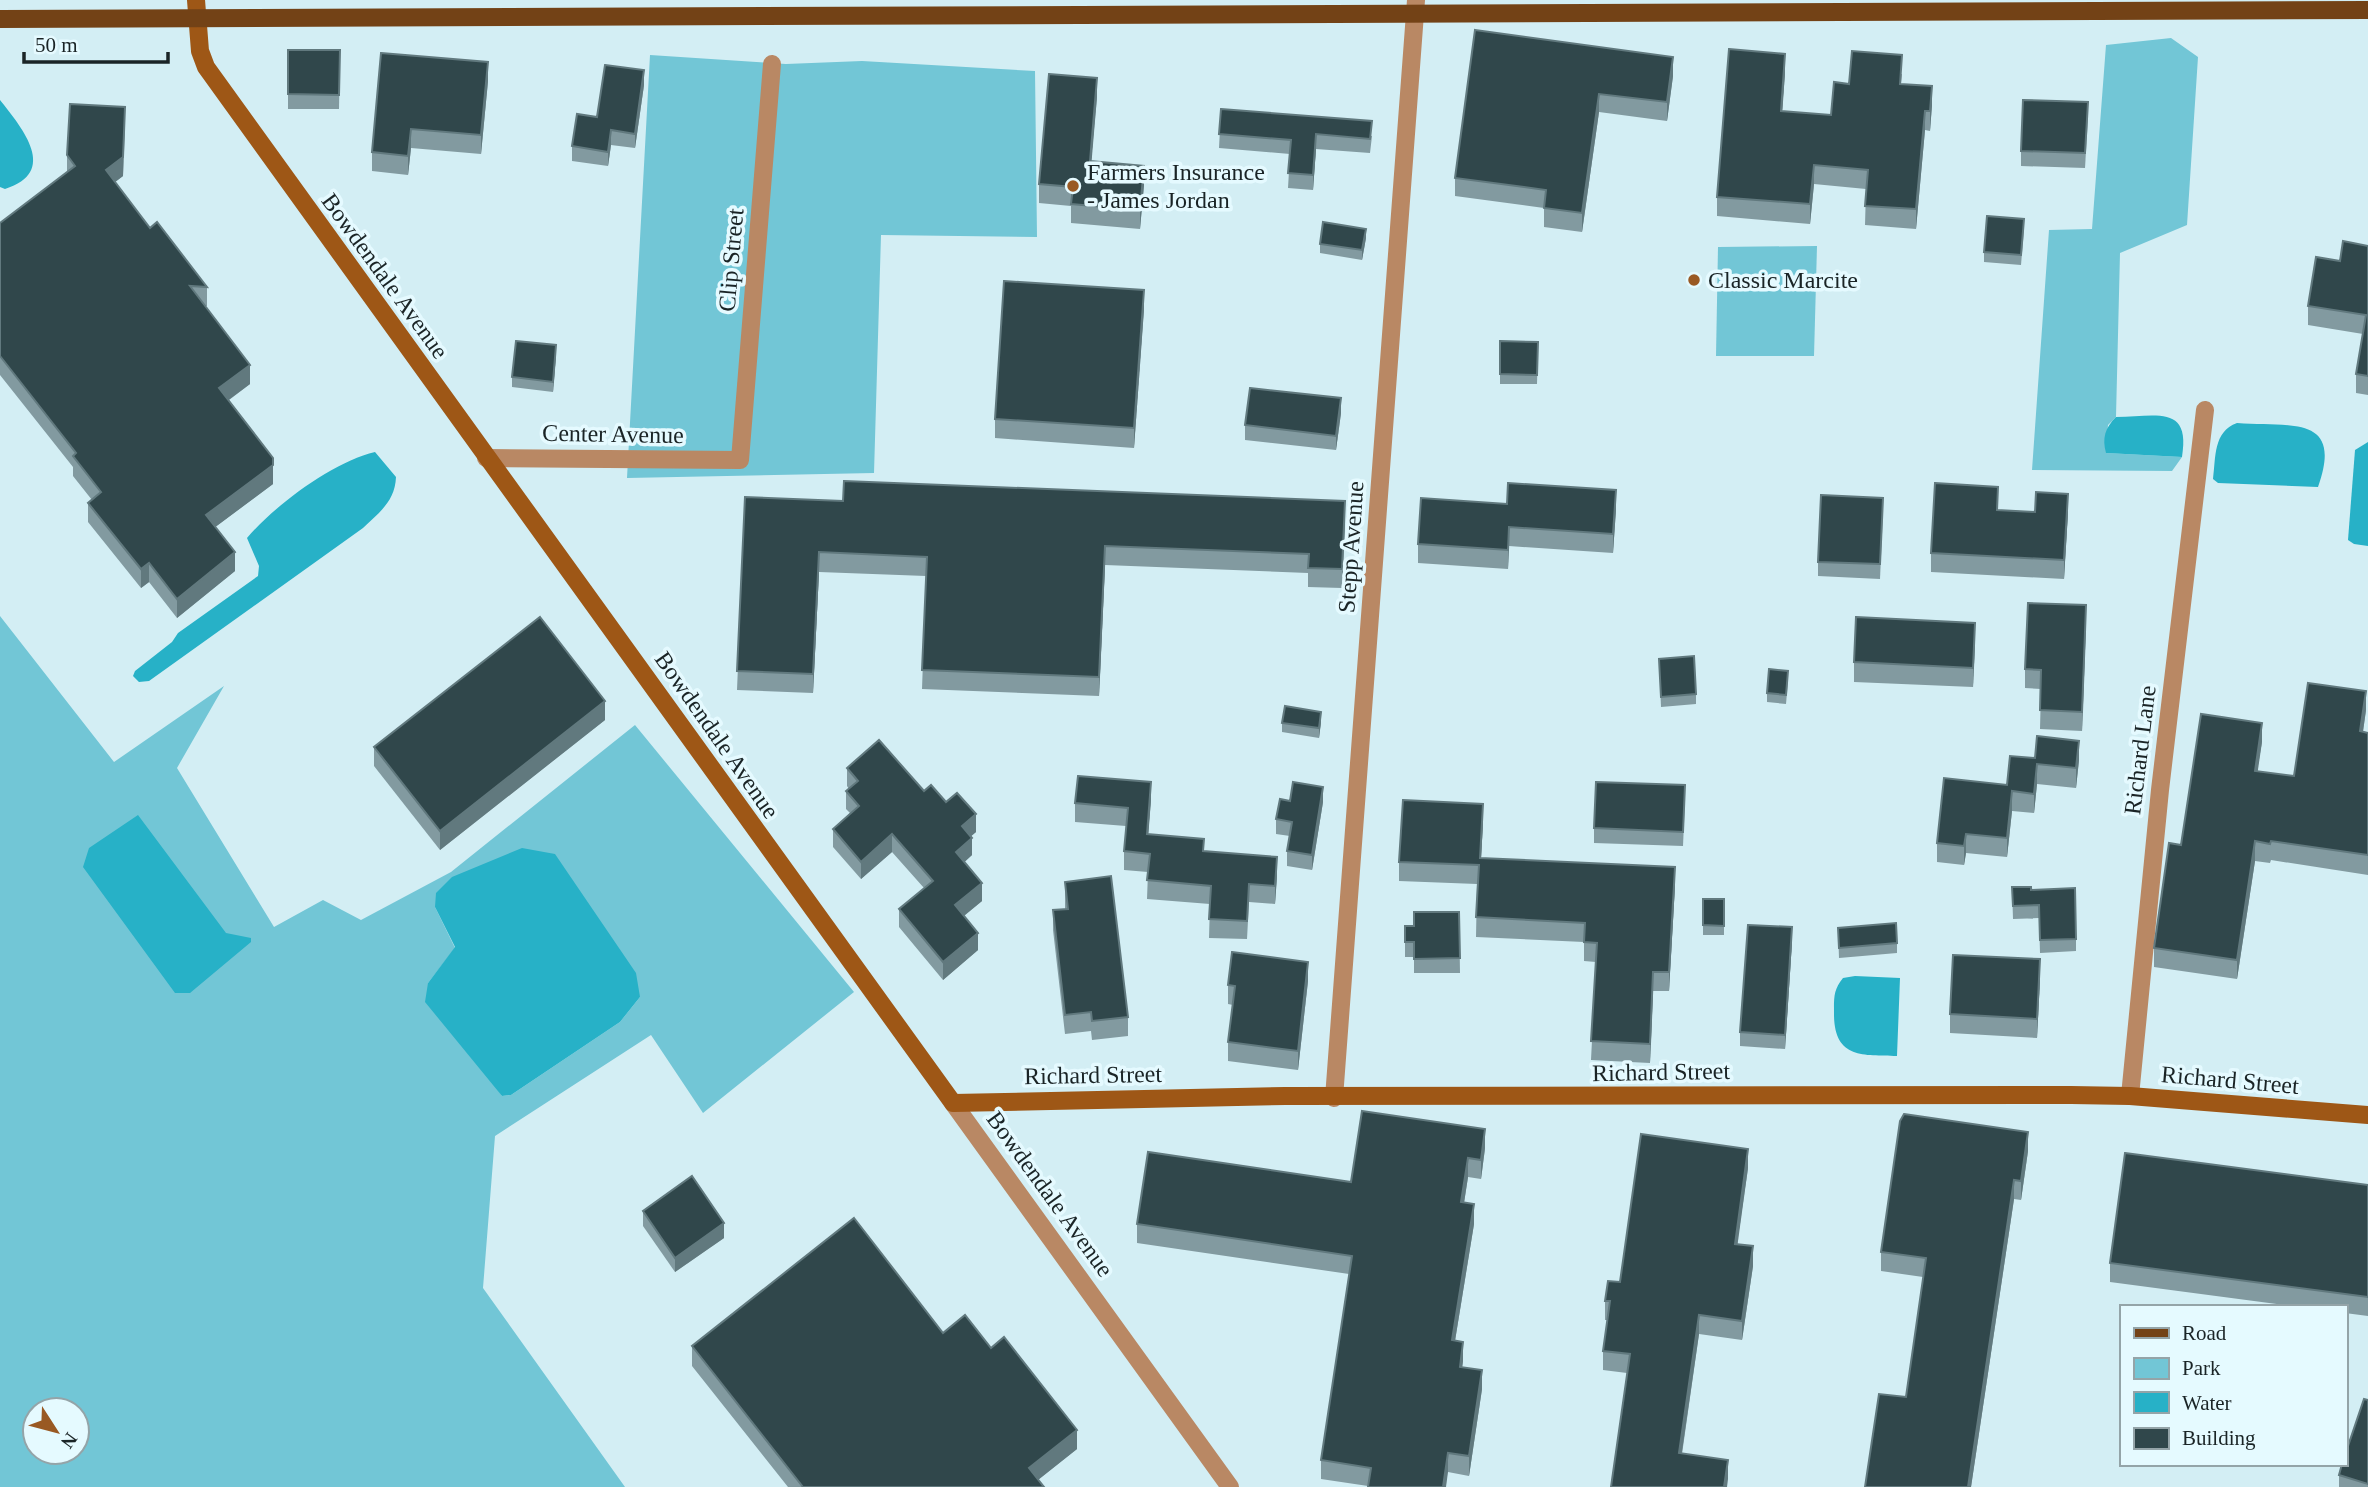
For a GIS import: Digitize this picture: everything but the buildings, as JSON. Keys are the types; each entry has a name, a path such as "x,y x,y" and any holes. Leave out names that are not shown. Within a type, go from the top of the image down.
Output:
{"main road":[{"path":"0,19 197,19 1091,7 2043,5 2368,10"}],"street":[{"name":"Bowdendale Avenue","path":"196,0 200,51 206,67 1230,1487"},
{"name":"Stepp Avenue","path":"1334,1098 1416,7"},
{"name":"Clip Street","path":"740,460 772,64"},
{"name":"Richard Lane","path":"2130,1096 2160,790 2205,410"},
{"name":"Center Avenue","path":"486,458 740,460"},
{"name":"Richard Street","path":"953,1103 1231,1097 2130,1096 2368,1115"}],"green space":[{"path":"2171,38 2198,57 2187,225 2120,253 2116,417 2108,425 2106,453 2182,457 2172,471 2032,470 2049,230 2092,229 2106,45"},
{"path":"650,55 786,64 862,61 1035,71 1037,237 881,235 874,473 627,478"},
{"path":"1817,246 1814,356 1716,356 1718,247"},
{"path":"0,616 114,762 224,686 177,768 274,927 323,900 361,920 451,872 635,725 854,992 703,1113 651,1035 495,1136 483,1288 625,1487 0,1487","holes":["435,907 640,997 620,1022 511,1095 502,1096 428,983 455,948"]}],"water":[{"path":"0,100 26,136 33,161 30,172 21,181 5,189 0,187"},
{"path":"2156,416 2175,421 2181,428 2182,457 2106,453 2105,434 2116,417"},
{"path":"2237,423 2293,426 2307,429 2318,436 2324,447 2324,463 2318,487 2218,483 2213,479 2217,446 2224,432"},
{"path":"2368,442 2368,546 2354,544 2348,540 2355,450"},
{"path":"375,452 396,477 390,499 375,517 149,681 139,682 133,676 135,671 172,642 178,633 258,576 259,566 247,538 273,512 323,475"},
{"path":"138,815 226,933 251,938 251,942 190,993 175,993 83,867 89,848"},
{"path":"522,848 555,854 636,973 640,997 620,1022 511,1095 502,1096 425,1002 428,983 455,947 435,907 436,893 452,877"},
{"path":"1843,978 1900,978 1897,1056 1853,1052 1839,1039 1834,1014 1836,991"}],"place":[{"name":"Farmers Insurance - James Jordan","path":"1073,186"},
{"name":"Classic Marcite","path":"1694,280"}]}
